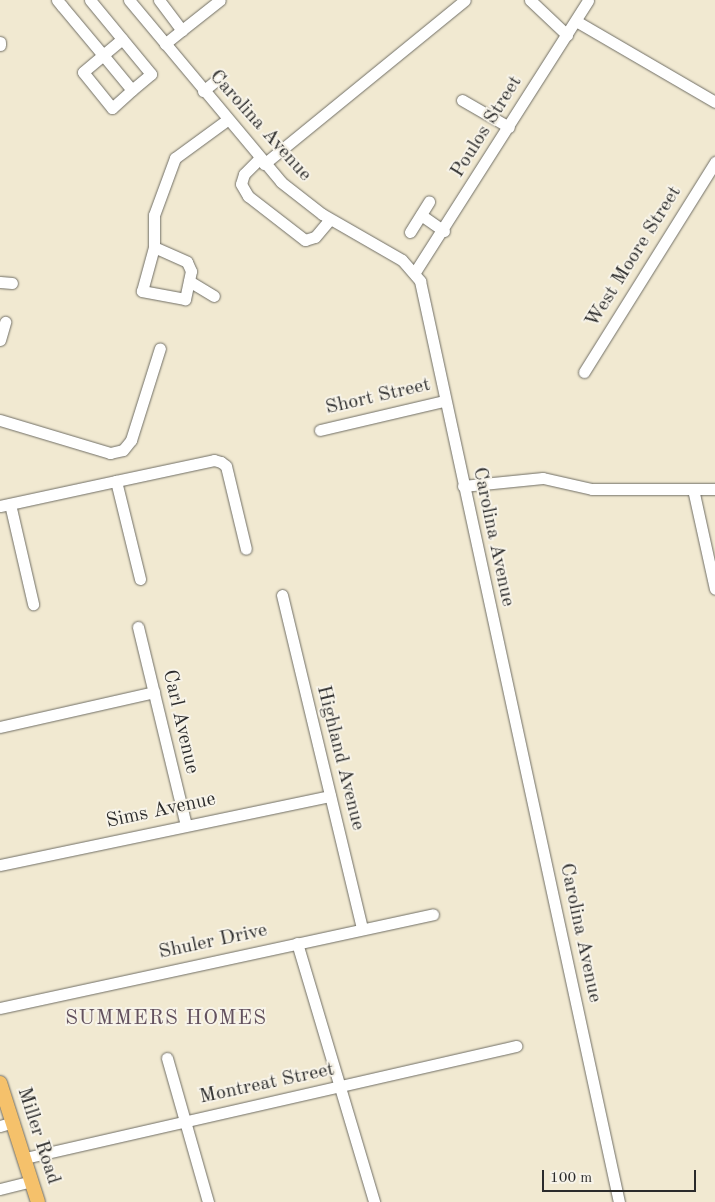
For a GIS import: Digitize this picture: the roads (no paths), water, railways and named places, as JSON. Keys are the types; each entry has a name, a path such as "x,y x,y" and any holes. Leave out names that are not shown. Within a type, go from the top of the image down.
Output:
{"main road":[{"name":"Miller Road","path":"0,1082 7,1124 25,1158 38,1202"}],"street":[{"path":"57,0 132,90"},
{"path":"90,0 151,74 112,108 83,72 122,39"},
{"name":"Carolina Avenue","path":"129,0 261,161 297,197 330,219 402,260 415,272 421,286 444,401 620,1202"},
{"path":"159,0 182,30"},
{"path":"165,44 220,0"},
{"path":"330,219 315,237 305,240 248,196 241,184 244,174 464,0"},
{"path":"530,0 567,35"},
{"name":"Poulos Street","path":"415,272 444,230 588,0"},
{"path":"576,21 715,102"},
{"path":"203,91 218,79"},
{"path":"462,100 509,127"},
{"path":"154,247 187,262 191,270 185,299 142,291 154,247 154,215 176,158 227,120"},
{"name":"West Moore Street","path":"584,372 715,162"},
{"path":"410,232 429,201"},
{"path":"421,216 444,230"},
{"path":"189,281 214,296"},
{"path":"0,282 12,284"},
{"path":"0,340 6,322"},
{"path":"0,420 110,452 123,450 130,440 160,348"},
{"name":"Short Street","path":"320,430 444,401"},
{"path":"33,604 5,505 214,460 226,466 246,549"},
{"path":"463,486 543,478 592,489 715,489"},
{"path":"116,481 140,580"},
{"path":"693,489 715,589"},
{"name":"Highland Avenue","path":"282,595 362,929"},
{"name":"Carl Avenue","path":"138,627 186,825"},
{"path":"0,727 154,692"},
{"name":"Sims Avenue","path":"0,865 330,796"},
{"name":"Shuler Drive","path":"0,1008 433,914"},
{"path":"297,943 338,1088 374,1202"},
{"name":"Montreat Street","path":"25,1158 516,1046"},
{"path":"167,1058 208,1202"},
{"path":"0,1189 32,1181"}],"district":[{"name":"SUMMERS HOMES","path":"166,1019"}]}
